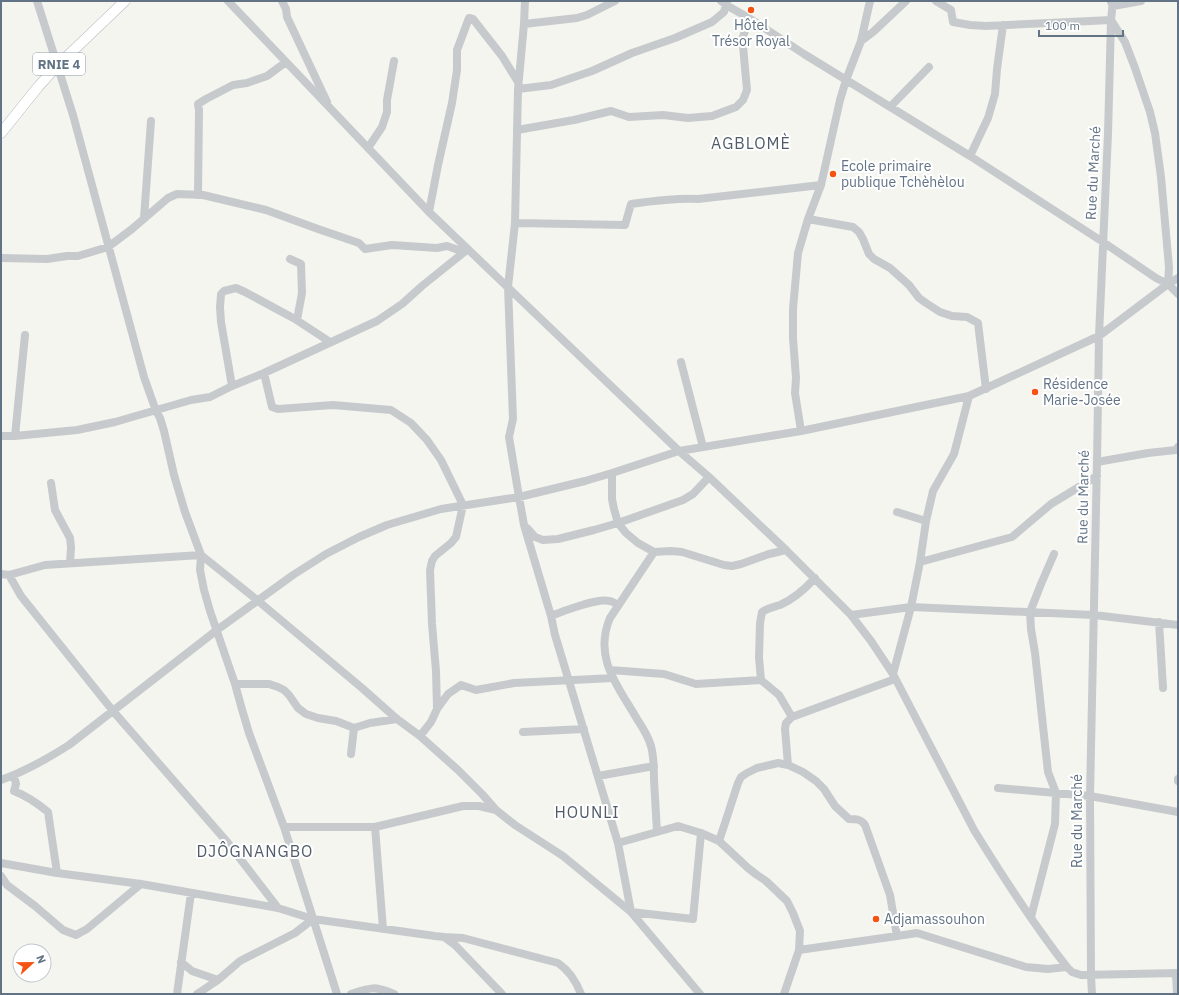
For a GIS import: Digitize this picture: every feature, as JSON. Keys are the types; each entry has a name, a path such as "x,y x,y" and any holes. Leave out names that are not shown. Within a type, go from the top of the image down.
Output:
{"main road":[{"name":"RNIE 4","path":"1,133 57,66 125,1"}],"street":[{"path":"37,1 73,115 144,377 160,418 176,481 201,555 200,570 210,611 235,684 240,706 249,733 284,827 337,994"},
{"path":"228,1 466,250 508,287 709,477 815,578 851,615 871,641 894,677 974,830 998,869 1067,967 1076,974 1091,975 1177,973 1177,994"},
{"path":"282,1 286,9 287,17 330,109"},
{"path":"525,1 518,86 515,223 508,287 513,419 509,437 524,525 551,616 555,635 618,843 631,912"},
{"path":"524,24 577,18 587,15 615,1"},
{"path":"800,431 795,393 796,378 792,338 798,253 808,219 821,185 840,100 861,41 870,1"},
{"path":"861,41 873,32 906,1"},
{"path":"936,1 951,10 953,22 978,26 1111,20 1125,42 1150,112 1155,133 1161,176 1169,267 1168,284"},
{"path":"1112,3 1141,1"},
{"path":"518,86 551,85 592,71 632,53 675,38 712,22 724,12 725,2 804,54 970,156 1103,242 1143,270 1168,284 1178,294"},
{"name":"Rue du Marché","path":"1092,994 1090,796 1099,336 1112,3"},
{"path":"430,212 438,165 452,103 457,70 457,50 469,18 473,19 502,56 518,86"},
{"path":"517,130 574,120 611,111 629,117 663,115 688,118 712,116 730,110 740,103 747,90 743,37 749,18"},
{"path":"970,156 988,118 995,94 1003,25"},
{"path":"368,148 382,127 387,112 387,100 394,61"},
{"path":"198,195 198,104 234,85 267,76 286,62"},
{"path":"890,107 929,67"},
{"path":"144,218 150,121"},
{"path":"515,223 625,225 631,204 661,199 698,199 821,185"},
{"path":"1,258 78,256 108,247 168,198 177,194 198,195 266,210 359,243 365,250 392,245 437,248 447,246 466,250"},
{"path":"808,219 853,227 864,239 870,254 874,259 890,268 909,285 919,298 946,314 967,317 978,323 986,389"},
{"path":"1,436 77,430 115,422 191,400 210,398 232,386 264,373 377,321 402,304 466,250"},
{"path":"290,259 301,264 302,293 297,320"},
{"path":"1,780 14,776 53,756 217,630 293,574 326,554 359,537 395,523 441,509 519,498 612,473 680,451 800,431 969,396 1099,336 1178,278"},
{"path":"232,386 221,322 221,294 224,291 236,288 297,320 330,342"},
{"path":"15,436 25,335"},
{"path":"681,362 703,447"},
{"path":"264,373 272,407 278,409 333,405 391,410 411,423 427,440 441,460 463,505 456,537 435,556 430,570 437,709"},
{"path":"894,677 911,607 926,521 933,491 954,454 969,396"},
{"path":"1097,462 1148,453 1176,450 1178,447"},
{"path":"612,473 612,499 618,523 626,533 638,543 654,552 682,552 724,566 732,566 786,550"},
{"path":"920,562 1012,537 1052,504 1097,476"},
{"path":"524,525 534,537 543,540 558,539 594,530 683,500 693,494 709,477"},
{"path":"51,483 55,510 70,538 70,563"},
{"path":"897,512 926,521"},
{"path":"654,552 618,604 608,622 604,636 604,646 605,655 613,678 648,736 654,766 657,832"},
{"path":"1031,917 1055,824 1056,793 1048,772 1030,612 1040,584 1054,554"},
{"path":"278,908 228,843 113,711 5,574 45,565 201,555 258,600 420,736 458,770 496,810 515,825 563,856 631,912 700,994"},
{"path":"761,680 759,658 762,612 796,596 815,578"},
{"path":"551,616 598,601 608,600 618,604"},
{"path":"851,615 911,607 1094,615 1178,625"},
{"path":"1159,622 1163,688"},
{"path":"610,670 664,674 696,684 761,680 780,696 792,717"},
{"path":"788,765 785,729 786,724 792,717 894,677"},
{"path":"420,736 431,722 437,709 448,694 461,685 476,690 514,683 613,678"},
{"path":"235,684 269,684 284,690 298,708 306,714 318,718 336,720 354,728 370,723 398,719"},
{"path":"351,754 354,728"},
{"path":"523,732 584,729"},
{"path":"719,840 741,777 757,768 778,763 788,765 803,772 824,789 835,806 849,819 858,820 865,825 890,895 897,936"},
{"path":"598,776 654,766"},
{"path":"14,776 16,784 14,791 27,796 48,812 57,873"},
{"path":"998,788 1090,796 1178,812"},
{"path":"284,827 375,827 464,806 479,806 496,810"},
{"path":"618,843 678,826 719,840 748,868 766,880 787,901 800,931 799,950 784,994"},
{"path":"375,827 382,930"},
{"path":"631,912 693,919 701,833"},
{"path":"1,863 57,873 141,884 278,908 313,919 382,930 463,938 558,963 572,975 581,994"},
{"path":"1,876 7,885 63,930 76,935 87,929 141,884"},
{"path":"177,994 191,893"},
{"path":"197,994 218,980 240,961 295,933 313,919"},
{"path":"799,950 917,933 1026,967 1048,969 1067,967"},
{"path":"444,936 455,945 502,994"},
{"path":"181,962 192,971 218,980"},
{"path":"351,994 372,988 394,994"}],"place":[{"name":"Hôtel Trésor Royal","path":"751,10"},
{"name":"Ecole primaire publique Tchèhèlou","path":"833,174"},
{"name":"Résidence Marie-Josée","path":"1035,392"},
{"name":"Adjamassouhon","path":"876,919"}],"district":[{"name":"AGBLOMÈ","path":"751,143"},
{"name":"HOUNLI","path":"587,812"},
{"name":"DJÔGNANGBO","path":"255,851"}]}
